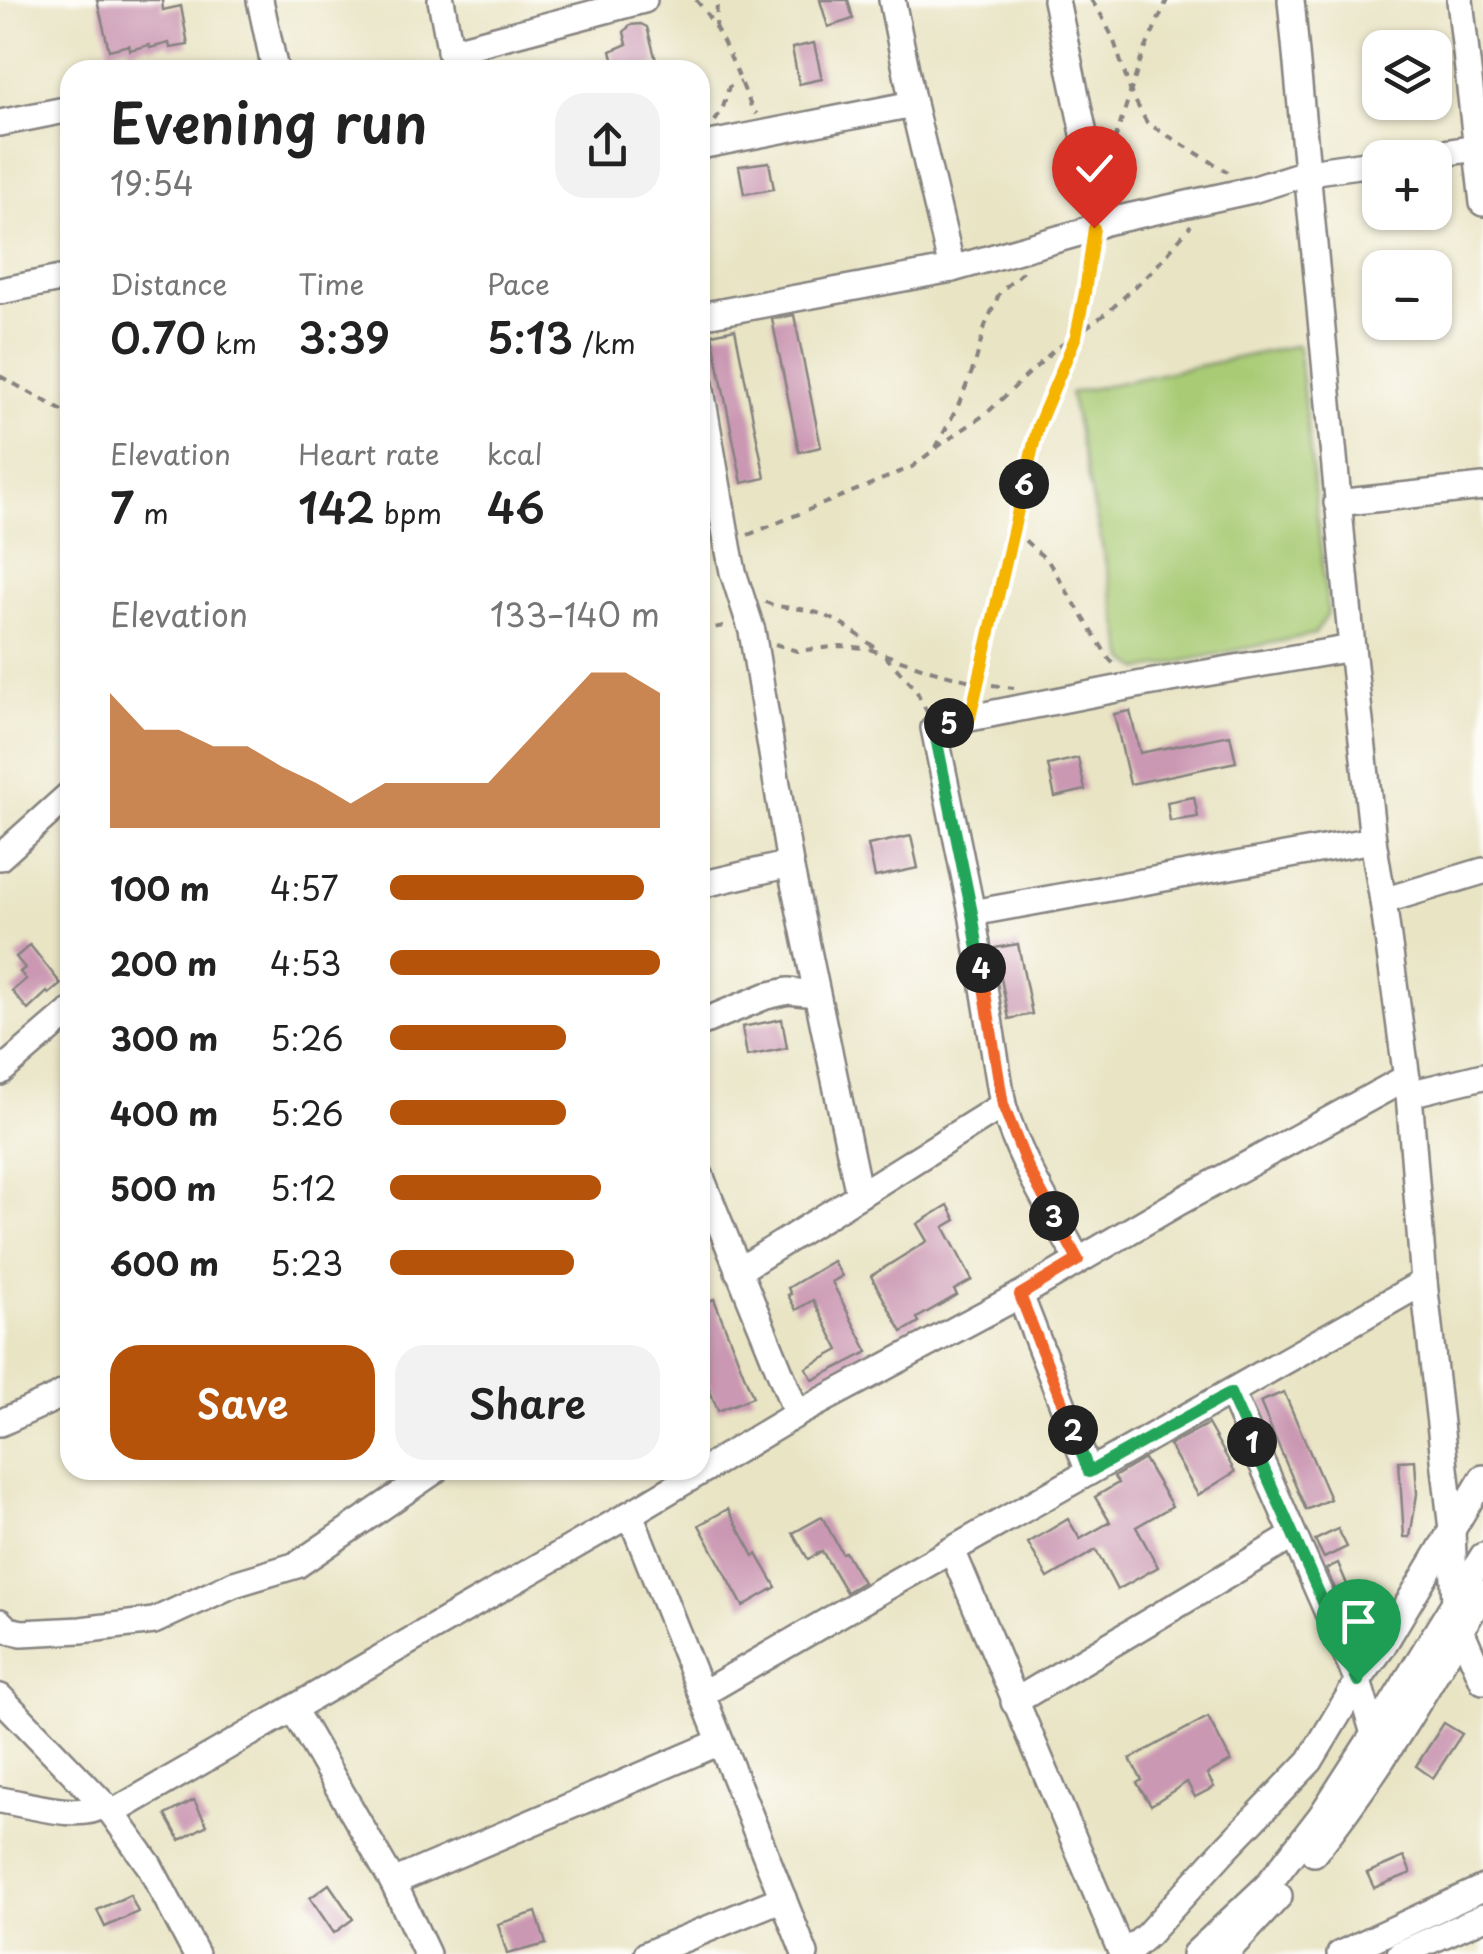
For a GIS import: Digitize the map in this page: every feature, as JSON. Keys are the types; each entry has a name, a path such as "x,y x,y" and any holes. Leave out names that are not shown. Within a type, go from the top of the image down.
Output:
{"street":[{"path":"260,0 270,60"},
{"path":"441,0 452,60 644,0"},
{"path":"892,0 952,269"},
{"path":"1056,0 1100,225"},
{"path":"1292,0 1337,503 1373,840 1408,1086 1458,1618 1483,1680"},
{"path":"1460,0 1480,148 1483,202"},
{"path":"710,144 913,104"},
{"path":"0,123 60,111"},
{"path":"1452,152 1480,148"},
{"path":"710,314 952,269 1100,225 1252,190 1309,172 1362,165"},
{"path":"0,291 60,279"},
{"path":"710,442 733,572 752,631 790,864 859,1195"},
{"path":"1337,503 1483,487"},
{"path":"1078,1260 1028,1168 1003,1105 972,913 934,727 1142,684 1352,648"},
{"path":"0,857 60,803"},
{"path":"972,913 1373,840"},
{"path":"710,883 790,864"},
{"path":"1384,901 1483,871"},
{"path":"710,1019 766,996 788,991 816,994"},
{"path":"0,1072 60,1021"},
{"path":"710,1466 796,1414 1078,1260 1408,1086 1483,1076"},
{"path":"738,1271 1003,1105"},
{"path":"710,1200 796,1414"},
{"path":"702,1694 1424,1282"},
{"path":"1020,1295 1089,1472"},
{"path":"1230,1393 1358,1681 1374,1734"},
{"path":"0,1424 60,1395"},
{"path":"952,1550 1124,1954 1147,1935 1310,1761 1483,1478"},
{"path":"0,1622 8,1630 22,1633 154,1621 234,1584 297,1565 421,1480"},
{"path":"0,1800 80,1813 108,1809 293,1710 686,1480"},
{"path":"630,1514 805,1954"},
{"path":"1014,1702 1293,1536"},
{"path":"1224,1954 1284,1890 1338,1823 1458,1618 1483,1556"},
{"path":"1195,1954 1267,1886 1322,1816 1374,1734 1458,1618 1483,1592"},
{"path":"0,1697 108,1809 149,1865 196,1954"},
{"path":"293,1710 393,1882 427,1954"},
{"path":"393,1882 720,1742"},
{"path":"1340,1954 1483,1888"},
{"path":"647,1954 783,1898"},
{"path":"1400,1954 1483,1917"}],"path":[{"path":"696,0 717,32 754,111 778,131"},
{"path":"717,0 717,32"},
{"path":"1091,0 1113,38 1131,93 1146,123 1211,160 1252,190"},
{"path":"1108,162 1142,59 1167,0"},
{"path":"713,122 722,111 729,87 741,82"},
{"path":"970,718 1038,426 1076,336 1100,225"},
{"path":"728,546 912,466 986,412 1053,351 1108,312 1156,267 1190,226"},
{"path":"935,449 958,406 984,326 1000,292 1025,270"},
{"path":"0,376 60,409"},
{"path":"1012,530 1048,561 1110,660 1142,684"},
{"path":"762,600 838,620 884,654 914,688 934,727"},
{"path":"710,629 723,626 752,631 798,651 841,646 866,648 930,670 1028,690"}],"green space":[{"path":"1298,345 1328,613 1315,634 1141,670 1126,660 1070,393"}],"building":[{"path":"97,0 162,0 163,10 181,6 188,45 170,48 169,43 130,50 129,45 109,50"},
{"path":"820,0 848,0 853,19 828,27"},
{"path":"630,25 647,27 656,60 613,60 611,51 627,44 624,32"},
{"path":"814,43 822,79 799,84 792,48"},
{"path":"769,162 774,189 744,194 739,166"},
{"path":"794,315 821,447 799,452 772,319"},
{"path":"735,329 765,478 742,483 712,334"},
{"path":"1130,711 1140,753 1230,735 1236,762 1130,784 1114,714"},
{"path":"1078,758 1085,790 1055,797 1048,765"},
{"path":"1194,797 1198,817 1170,821 1167,802"},
{"path":"911,836 918,868 875,877 868,845"},
{"path":"1018,944 1032,1014 1009,1019 995,948"},
{"path":"30,945 60,983 28,1010 12,991 26,979 20,972 25,968 16,957"},
{"path":"782,1019 787,1048 747,1056 742,1027"},
{"path":"948,1205 956,1220 944,1227 972,1280 954,1290 957,1295 917,1318 919,1322 902,1332 871,1276 927,1241 917,1224"},
{"path":"833,1261 842,1276 832,1282 868,1352 813,1380 806,1368 839,1350 813,1300 796,1310 788,1288"},
{"path":"714,1299 753,1397 718,1411 710,1391 710,1300"},
{"path":"1284,1392 1330,1499 1306,1510 1260,1402"},
{"path":"1208,1424 1235,1472 1198,1495 1169,1445"},
{"path":"1144,1459 1172,1506 1136,1527 1158,1567 1117,1590 1096,1550 1048,1578 1028,1543 1068,1519 1080,1539 1110,1522 1095,1497 1118,1483 1114,1477"},
{"path":"1415,1460 1417,1494 1410,1537 1404,1537 1399,1461"},
{"path":"728,1509 776,1587 743,1606 699,1525"},
{"path":"822,1517 863,1582 846,1592 822,1551 808,1559 793,1533"},
{"path":"1338,1529 1347,1547 1324,1558 1315,1540"},
{"path":"1338,1563 1359,1614 1346,1613 1326,1569"},
{"path":"1208,1717 1231,1761 1207,1774 1214,1787 1195,1797 1187,1782 1151,1805 1137,1783 1142,1780 1130,1759"},
{"path":"1444,1723 1462,1734 1433,1778 1416,1766"},
{"path":"194,1800 207,1825 180,1840 166,1815"},
{"path":"1404,1857 1411,1873 1374,1888 1367,1873"},
{"path":"329,1884 353,1919 334,1933 310,1898"},
{"path":"130,1895 138,1912 105,1927 97,1910"},
{"path":"536,1912 546,1944 507,1954 498,1924"}],"route":[{"path":"1094,228 1076,336 1038,426 970,718 934,727 972,913 1003,1105 1028,1168 1078,1260 1020,1295 1089,1472 1230,1393 1358,1681"}]}
